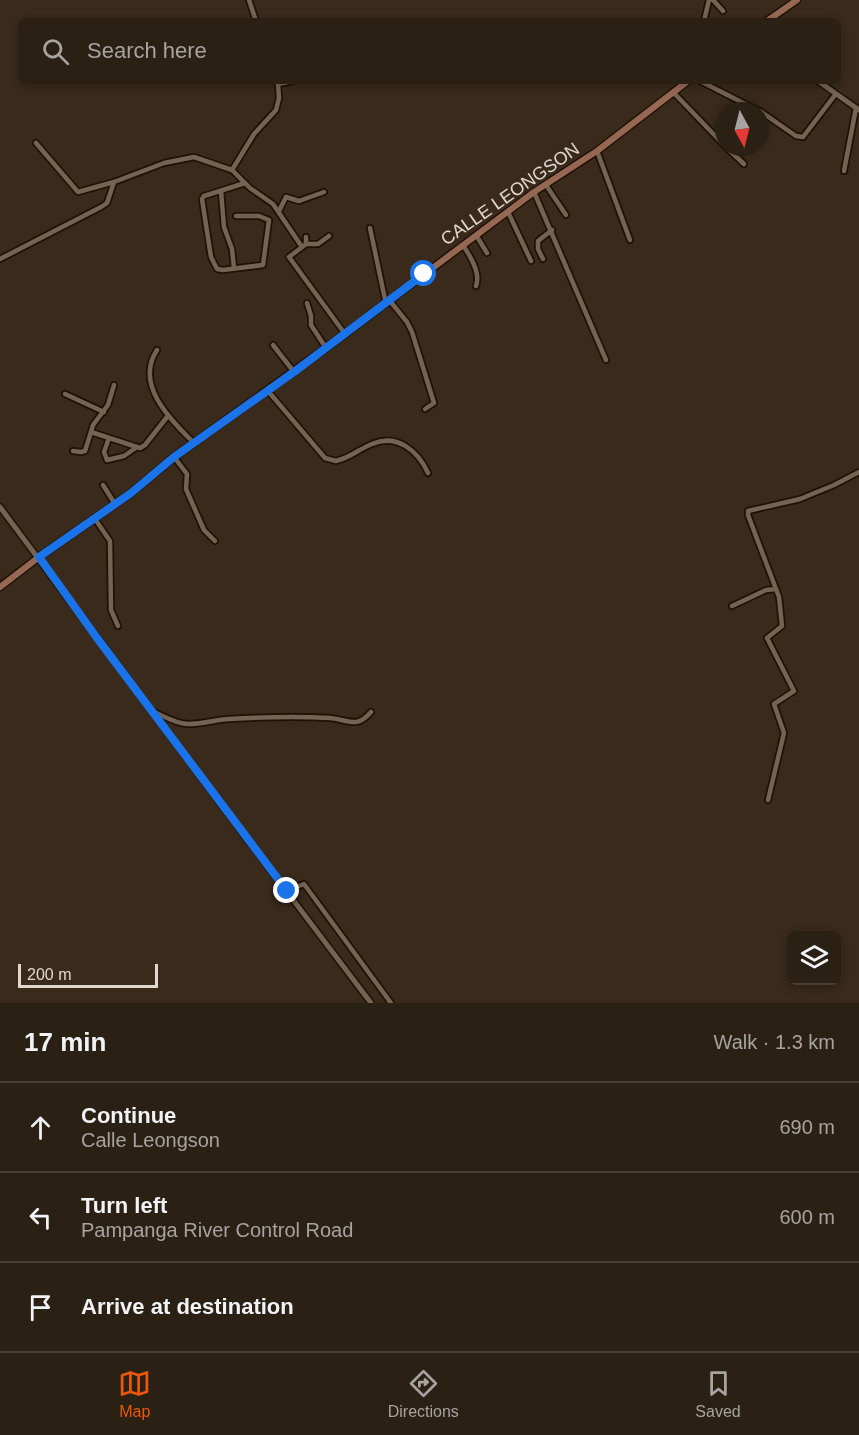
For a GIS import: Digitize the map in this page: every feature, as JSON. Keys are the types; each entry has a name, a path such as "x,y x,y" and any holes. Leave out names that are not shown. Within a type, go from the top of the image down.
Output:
{"main road":[{"path":"771,18 797,0"},
{"name":"CALLE LEONGSON","path":"0,587 131,493 174,457 294,372 534,192 597,152 684,84"}],"street":[{"path":"249,0 255,18"},
{"path":"705,18 711,0 723,11"},
{"path":"232,170 254,134 276,110 279,98 277,84"},
{"path":"706,84 742,102"},
{"path":"822,84 857,110 844,171"},
{"path":"673,92 715,136"},
{"path":"769,117 796,136 803,137 836,94"},
{"path":"36,143 77,192 114,182 164,163 194,157 232,170 278,210 304,246"},
{"path":"597,152 630,240"},
{"path":"736,156 744,164"},
{"path":"0,259 101,207 106,203 114,182"},
{"path":"236,216 259,216 267,218 270,223 263,265 217,269 211,257 202,199 204,196 245,183"},
{"path":"546,184 566,215"},
{"path":"221,191 224,227 232,249 234,268"},
{"path":"267,218 278,210 286,197 298,201 324,192"},
{"path":"534,192 606,360"},
{"path":"508,212 531,261"},
{"path":"370,228 388,302 407,322 418,349 434,403 425,409"},
{"path":"543,259 537,245 538,240 552,230"},
{"path":"476,235 487,254"},
{"path":"329,236 318,244 304,246 289,257 345,334"},
{"path":"304,246 306,237"},
{"path":"463,245 473,263 477,276 476,286"},
{"path":"308,303 311,326 326,348"},
{"path":"273,345 294,372"},
{"path":"157,350 150,364 151,379 157,400 167,417 194,443"},
{"path":"73,451 85,451 93,425 108,405 114,385"},
{"path":"267,391 325,458 342,459 374,443 397,441 419,456 428,473"},
{"path":"65,394 104,412"},
{"path":"109,438 104,452 107,460 124,456 137,447 145,445 167,417"},
{"path":"91,432 137,447"},
{"path":"174,457 187,474 186,489 204,530 215,541"},
{"path":"768,800 784,733 774,704 794,692 767,638 782,626 779,597 748,511 800,499 859,472"},
{"path":"102,485 115,504"},
{"path":"0,507 371,1003"},
{"path":"94,519 110,541 111,610 118,626"},
{"path":"732,606 766,590 776,589"},
{"path":"154,712 187,724 268,717 328,718 357,723 371,712"},
{"path":"287,891 304,884 391,1003"}],"route":[{"path":"287,891 39,557 131,493 174,457 294,372 424,274"}]}
